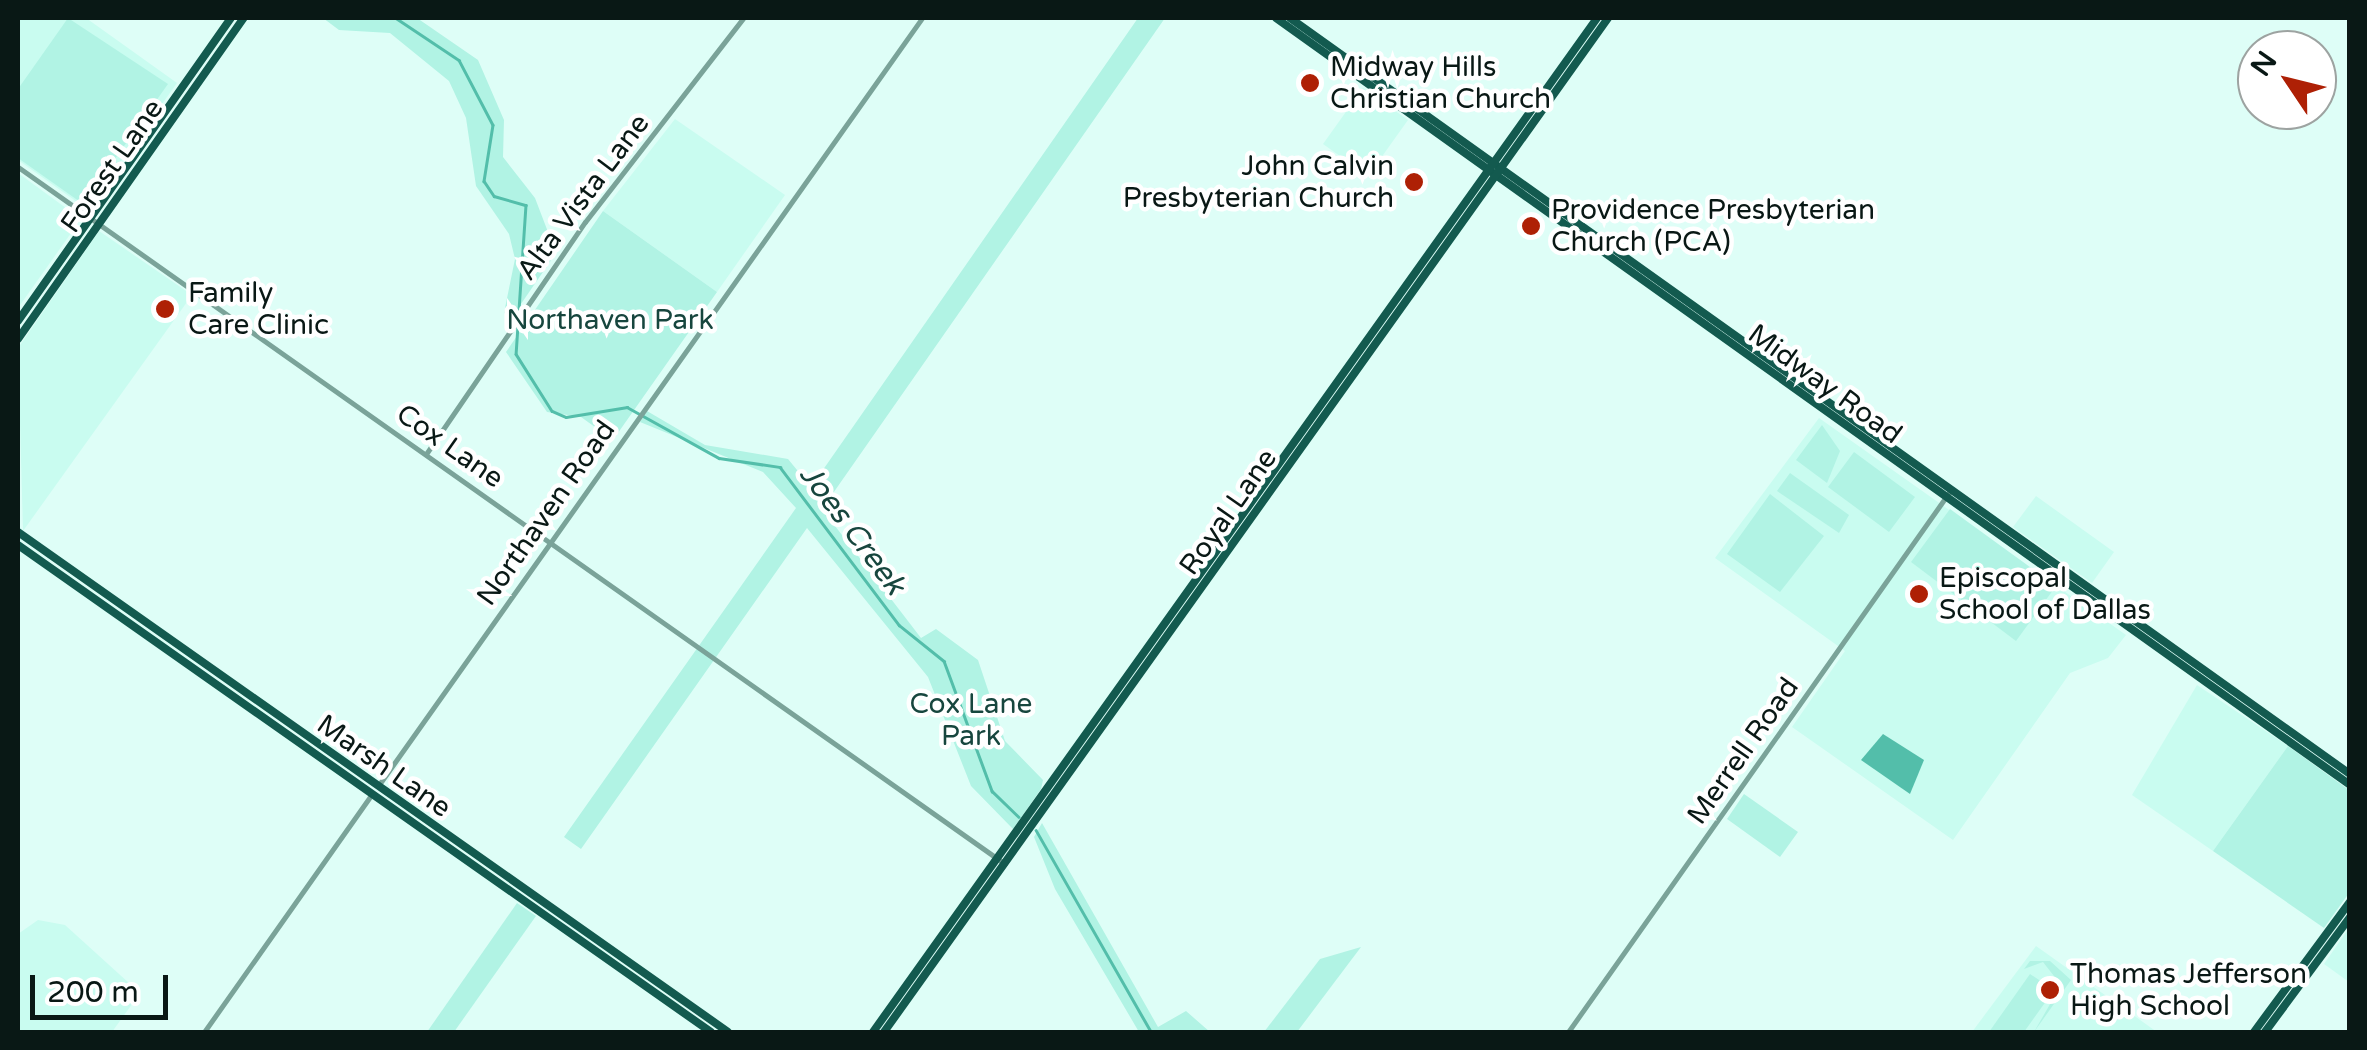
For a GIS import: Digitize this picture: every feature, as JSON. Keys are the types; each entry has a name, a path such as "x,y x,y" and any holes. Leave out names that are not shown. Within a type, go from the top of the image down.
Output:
{"main road":[{"name":"Forest Lane","path":"18,321 230,18"},
{"name":"Forest Lane","path":"18,339 244,18"},
{"name":"Midway Road","path":"1276,18 1495,168"},
{"name":"Midway Road","path":"1290,18 2257,714 2350,785"},
{"name":"Royal Lane","path":"1495,168 1597,18"},
{"name":"Royal Lane","path":"873,1032 892,1014 1453,225 1608,18"},
{"path":"39,290 48,296"},
{"name":"Marsh Lane","path":"18,532 373,792 728,1032"},
{"name":"Marsh Lane","path":"18,545 710,1032"},
{"name":"Midway Road","path":"2257,714 2350,774"},
{"path":"2254,1032 2350,902"},
{"path":"2265,1032 2350,917"},
{"name":"Royal Lane","path":"884,1032 892,1014"}],"street":[{"name":"Alta Vista Lane","path":"426,454 522,312 743,18"},
{"name":"Northaven Road","path":"204,1032 922,18"},
{"name":"Cox Lane","path":"18,167 1001,861"},
{"name":"Merrell Road","path":"1568,1032 1948,494"}],"shaded area":[{"path":"18,18 86,18 177,83 87,209 18,160"},
{"path":"1363,88 1408,120 1368,176 1323,144"},
{"path":"675,119 785,195 717,292 603,211"},
{"path":"18,173 81,219 18,308"},
{"path":"99,231 192,295 23,531 18,348"},
{"name":"Episcopal School of Dallas","path":"1819,418 2126,635 2108,658 2070,673 1953,840 1792,727 1845,651 1715,558"},
{"path":"2036,496 2114,552 2092,583 2013,527"},
{"path":"2197,685 2288,746 2213,851 2132,795"},
{"path":"1883,734 1924,760 1910,794 1861,760"},
{"path":"38,920 65,925 140,993 112,1032 18,1031 18,934"},
{"path":"2349,928 2349,982 2324,964"},
{"name":"Thomas Jefferson High School","path":"2036,946 2157,1032 1972,1032"}],"green space":[{"path":"68,18 168,84 83,204 18,158 18,89"},
{"path":"323,18 417,18 478,60 504,120 503,157 535,198 556,253 512,317 504,313 515,259 509,234 476,186 466,118 449,81 390,33 339,30"},
{"name":"Cox Lane Park","path":"1138,18 1165,18 822,509 921,638 936,629 978,660 1005,741 1043,780 1041,789 1013,829 971,786 928,677 807,528 581,849 564,837 796,508 763,472 640,422 647,411 705,445 788,459 811,487"},
{"name":"Northaven Park","path":"603,211 717,292 613,440 581,417 547,412 506,352"},
{"path":"1822,425 1840,451 1827,483 1796,460"},
{"path":"1854,452 1915,497 1889,532 1828,487"},
{"path":"1790,473 1849,515 1839,533 1777,491"},
{"path":"1770,494 1824,536 1780,592 1727,554"},
{"path":"1950,509 2056,586 2016,641 1911,562"},
{"path":"2288,746 2349,790 2349,893 2324,928 2213,851"},
{"path":"1744,794 1798,832 1780,857 1727,819"},
{"path":"1042,823 1158,1027 1186,1011 1210,1032 1139,1032 1055,889 1034,837"},
{"path":"517,903 536,916 454,1032 427,1032"},
{"path":"1361,947 1297,1032 1264,1032 1320,959"},
{"path":"2030,961 2050,961 2071,980 2034,1032 2061,985 2043,962 2024,969"},
{"path":"2030,974 2054,990 2024,1032 1989,1032"}],"waterway":[{"name":"Joes Creek","path":"396,18 459,60 493,125 484,181 494,196 526,205 516,354 552,411 566,417 627,407 719,458 780,467 899,625 944,661 992,791 1019,817"},
{"name":"Joes Creek","path":"1036,830 1151,1032"}],"place":[{"name":"Midway Hills Christian Church","path":"1310,83"},
{"name":"John Calvin Presbyterian Church","path":"1414,182"},
{"name":"Providence Presbyterian Church (PCA)","path":"1531,226"},
{"name":"Family Care Clinic","path":"165,309"},
{"name":"Episcopal School of Dallas","path":"1919,594"},
{"name":"Thomas Jefferson High School","path":"2050,990"}]}
